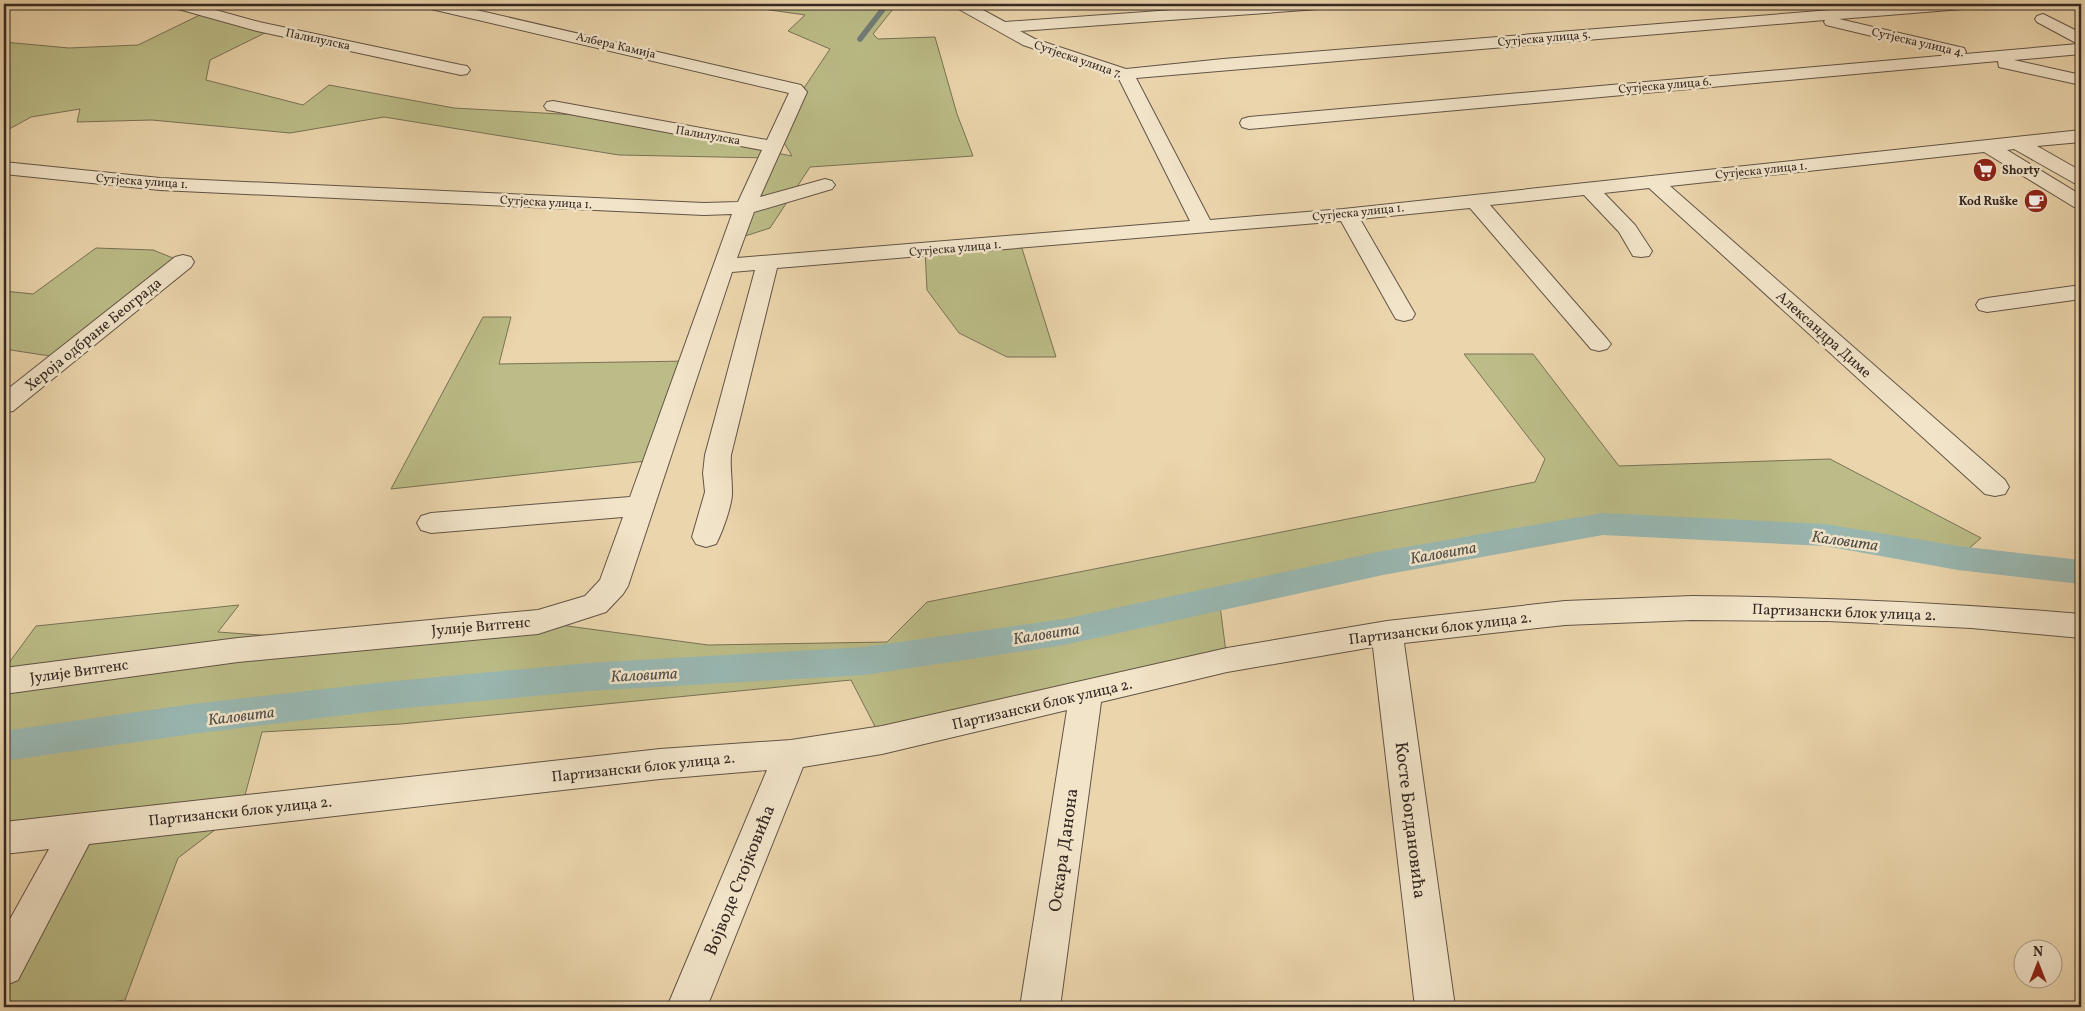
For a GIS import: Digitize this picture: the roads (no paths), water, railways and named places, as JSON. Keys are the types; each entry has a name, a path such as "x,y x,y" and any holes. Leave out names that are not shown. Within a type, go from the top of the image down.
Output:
{"street":[{"name":"Палилулска","path":"177,4 257,26 461,70"},
{"name":"Албера Камија","path":"431,4 795,88 798,92 774,147"},
{"name":"Сутјеска улица 7.","path":"962,4 1041,47 1125,74 1203,226"},
{"path":"1003,27 1318,4"},
{"name":"Сутјеска улица 4.","path":"1756,4 2081,80"},
{"name":"Сутјеска улица 5.","path":"1125,74 1223,64 1962,4"},
{"path":"2081,24 2050,23 2081,40"},
{"name":"Сутјеска улица 6.","path":"1249,123 2081,48"},
{"name":"Палилулска","path":"554,106 774,147"},
{"name":"Сутјеска улица 1.","path":"722,266 767,264 1347,214 2081,136"},
{"path":"2017,143 2081,179"},
{"path":"722,266 774,147"},
{"path":"1989,147 2081,204"},
{"name":"Сутјеска улица 1.","path":"4,168 160,184 694,208 746,208 825,185"},
{"name":"Александра Диме","path":"1653,181 1995,487"},
{"path":"1588,188 1628,230 1642,251"},
{"path":"1474,200 1599,344"},
{"path":"1347,214 1404,314"},
{"name":"Хероја одбране Београда","path":"4,406 183,262"},
{"path":"706,537 719,492 716,472 718,455 767,264"},
{"name":"Јулије Витгенс","path":"4,681 238,650 538,622 567,615 596,604 613,586 722,266"},
{"path":"1987,305 2081,292"},
{"path":"431,523 640,506"},
{"name":"Партизански блок улица 2.","path":"4,838 650,766 791,754 882,740 1227,660 1387,633 1565,613 1692,608 1828,609 1971,616 2081,626"},
{"name":"Косте Богдановића","path":"1387,633 1435,1007"},
{"name":"Оскара Данона","path":"1040,1007 1086,693"},
{"name":"Војводе Стојковића","path":"687,1007 791,754"},
{"path":"4,967 79,829"}],"waterway":[{"path":"860,39 887,4"},
{"name":"Каловита","path":"4,746 192,719 385,696 588,677 864,661 1064,632 1383,563 1603,524 1825,535 1958,558 2081,572"}],"place":[{"name":"Shorty","path":"1985,170"},
{"name":"Kod Ruške","path":"2036,201"}]}
